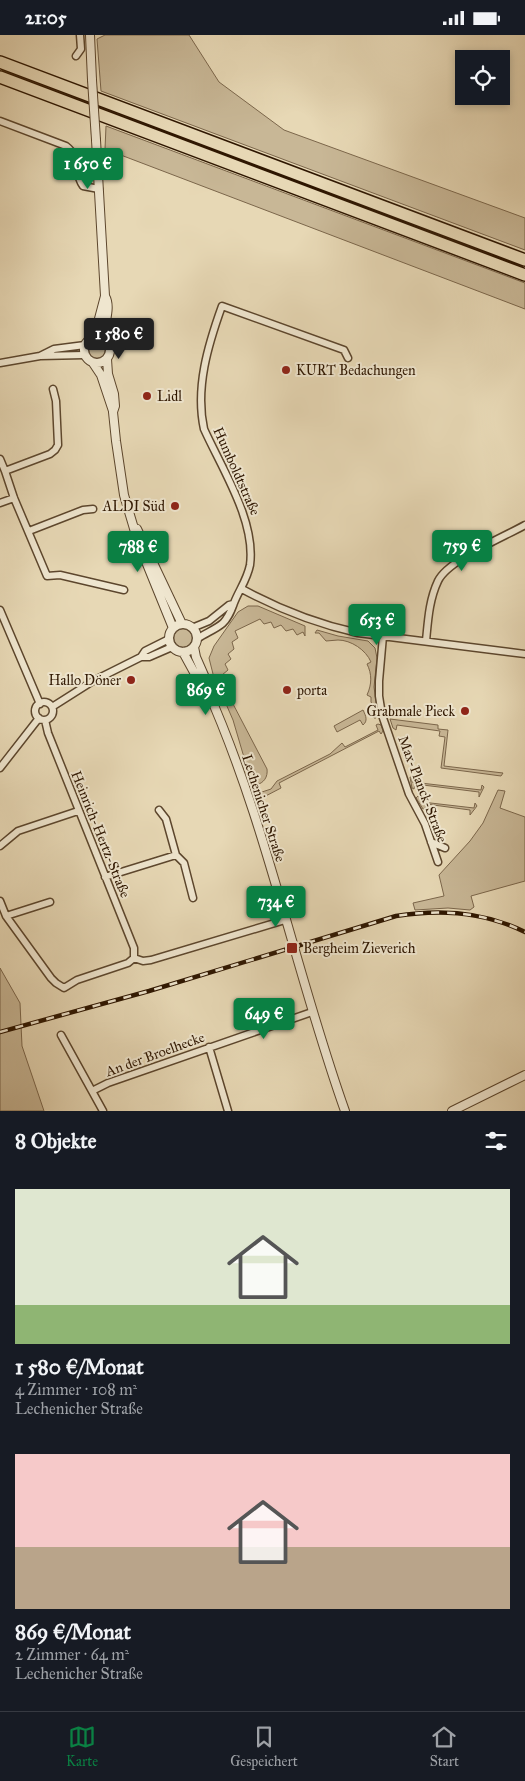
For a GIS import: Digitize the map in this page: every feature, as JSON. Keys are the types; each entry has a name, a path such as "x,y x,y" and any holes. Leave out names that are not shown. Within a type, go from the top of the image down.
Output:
{"highway":[{"path":"0,62 525,260"},
{"path":"0,77 525,275"}],"street":[{"path":"76,56 81,49 80,35"},
{"path":"90,35 105,296 108,305 104,339 110,348 107,359 108,374 114,394 115,406 113,412"},
{"path":"0,121 66,146 75,156 80,182 83,186 99,189"},
{"path":"40,357 54,349 85,345 92,338 96,330 105,296"},
{"name":"Humboldtstraße","path":"195,643 223,623 233,609 233,604 242,589 250,566 250,534 247,522 204,429 200,402 212,333 222,305 344,350 348,358"},
{"path":"92,338 104,339"},
{"path":"84,355 85,345"},
{"path":"0,363 40,357 84,355 93,363 101,375 113,412 124,495 138,542 173,629"},
{"path":"93,363 101,363 107,359"},
{"path":"5,471 50,454 58,445 56,401 53,389"},
{"path":"0,459 47,576 60,575 124,590"},
{"path":"0,503 14,497"},
{"path":"29,531 83,510 93,509"},
{"path":"132,518 182,624 195,631 195,643 184,652 175,650 169,639"},
{"path":"426,641 430,604 438,580 447,569 525,525"},
{"path":"242,589 312,621 358,633 525,654"},
{"name":"Humboldtstraße","path":"192,628 209,621 233,604"},
{"path":"0,610 40,704"},
{"path":"52,707 93,681 141,657 146,651 169,639 173,629 182,624"},
{"name":"Max-Planck-Straße","path":"383,636 379,681 382,715 409,794 425,824 438,862"},
{"name":"Lechenicher Straße","path":"195,643 196,657 208,682 206,687 247,790 312,1012 345,1111"},
{"path":"141,657 149,657 172,647"},
{"name":"Lechenicher Straße","path":"184,652 201,685 206,687"},
{"path":"40,704 45,703 52,707"},
{"path":"40,704 36,711 42,719"},
{"path":"0,768 42,719 52,715 52,707"},
{"name":"Heinrich-Hertz-Straße","path":"42,719 134,948 134,958"},
{"path":"159,810 166,819 176,855 184,863 193,898"},
{"path":"0,846 18,831 78,811"},
{"path":"432,842 445,849"},
{"path":"105,877 176,855"},
{"path":"0,901 6,915 56,983 64,988 77,979 128,963 134,958 143,961 151,960 285,920"},
{"path":"6,915 50,902"},
{"name":"An der Broelhecke","path":"92,1091 108,1083 312,1012"},
{"path":"61,1035 103,1111"},
{"path":"209,1047 228,1111"},
{"path":"452,1111 525,1075"}],"shaded area":[{"path":"105,35 189,35 219,82 284,130 525,218 525,250 101,91 97,39"},
{"path":"106,126 525,283 525,309 105,149"},
{"path":"94,342 100,342 105,347 103,356 94,358 89,353 89,347"},
{"path":"248,606 258,606 305,626 305,636 303,632 297,635 293,629 286,631 281,625 274,628 271,622 264,624 260,619 235,631 238,638 232,642 234,649 228,654 231,659 225,664 228,670 222,675 234,700 232,702 267,769 265,779 256,785 251,781 233,720 213,674 209,658 214,646 238,612"},
{"path":"183,629 189,632 192,638 189,644 183,647 177,644 174,638 177,632"},
{"path":"317,630 368,641 375,648 377,658 374,687 378,716 376,718 374,718 372,713 376,710 371,702 371,697 367,695 371,679 367,664 371,662 369,658 362,650 343,640 326,641 319,633 315,633"},
{"path":"363,710 366,722 363,725 360,720 337,732 334,726"},
{"path":"390,719 438,725 438,729 448,730 444,766 503,773 501,776 441,768 445,737 439,736 440,731 397,725 396,730 393,728"},
{"path":"376,725 381,725 383,731 381,734 379,731 279,783 281,788 258,800 256,794 271,789 277,781 330,754 342,743 345,747 378,730"},
{"path":"410,777 412,777 412,782 481,790 482,785 484,787 479,797 479,792 415,784 414,789 412,788"},
{"path":"498,790 505,791 500,808 525,817 525,881 471,896 474,907 470,910 448,908 415,910 413,903 444,896 439,875 470,841 483,823"},
{"path":"418,796 422,797 422,802 474,808 475,803 477,806 470,815 470,810 426,804 425,809 423,809 416,798"},
{"path":"0,968 20,1003 22,1046 44,1111 0,1111"}],"railway":[{"path":"0,1032 149,991 396,916 429,913 462,914 494,920 525,932"}],"place":[{"name":"KURT Bedachungen","path":"286,370"},
{"name":"Lidl","path":"147,396"},
{"name":"ALDI Süd","path":"175,506"},
{"name":"Hallo Döner","path":"131,680"},
{"name":"porta","path":"287,690"},
{"name":"Grabmale Pieck","path":"465,711"},
{"name":"Bergheim Zieverich","path":"292,948"}]}
